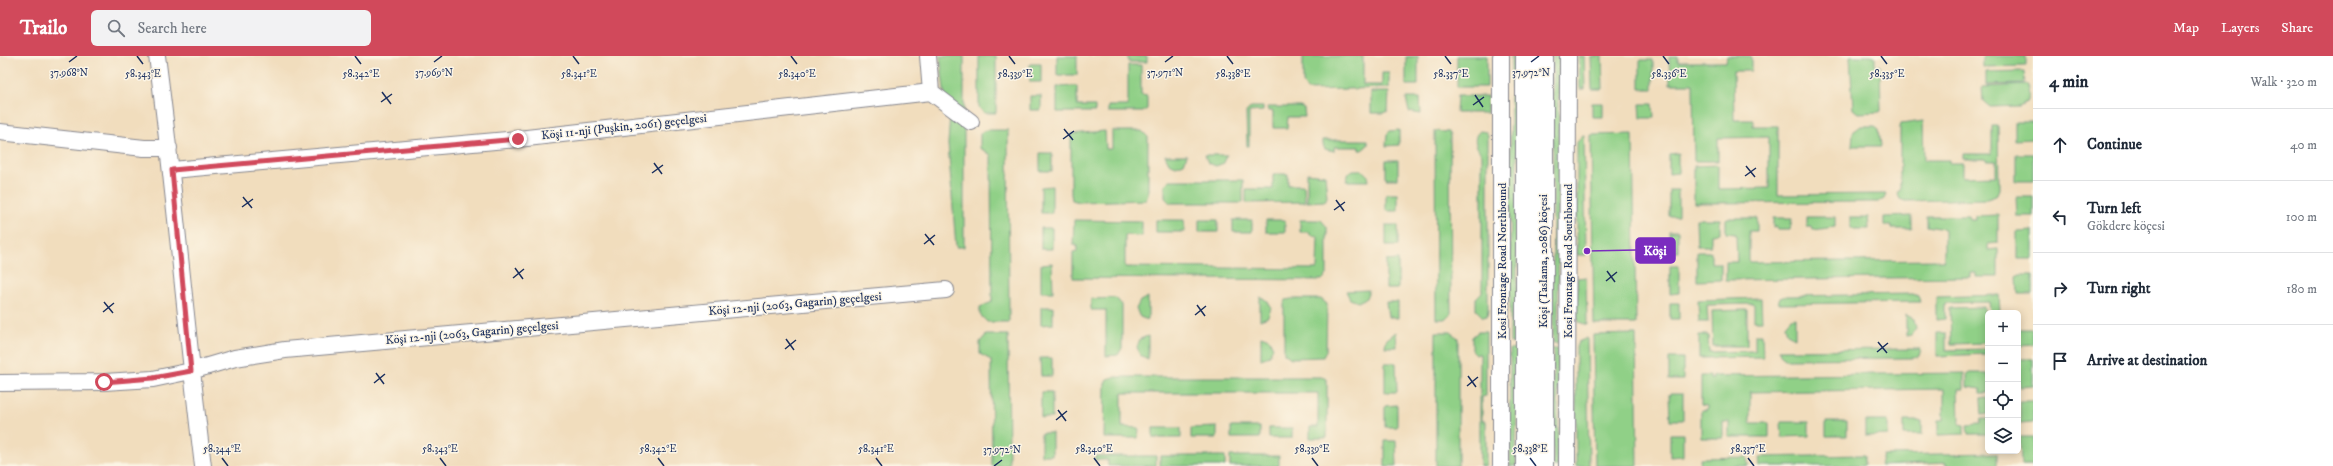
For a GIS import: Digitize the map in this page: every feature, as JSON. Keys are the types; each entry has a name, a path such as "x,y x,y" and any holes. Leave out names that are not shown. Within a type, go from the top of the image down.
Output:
{"main road":[{"name":"Köşi (Taslama, 2086) köçesi","path":"1526,56 1526,466"},
{"name":"Köşi (Taslama, 2086) köçesi","path":"1542,466 1543,56"}],"street":[{"path":"157,56 172,170 191,371 203,466"},
{"path":"928,56 931,92 971,122"},
{"name":"Kosi Frontage Road Northbound","path":"1500,56 1502,466"},
{"name":"Kosi Frontage Road Southbound","path":"1567,466 1568,56"},
{"name":"Köşi 11-nji (Puşkin, 2061) geçelgesi","path":"172,170 518,139 931,92"},
{"path":"0,132 144,148 169,148"},
{"name":"Köşi 12-nji (2063, Gagarin) geçelgesi","path":"0,383 153,378 191,371 235,358 285,350 946,290"}],"green space":[{"path":"940,56 964,56 964,111 945,98"},
{"path":"979,56 996,56 996,113 984,113 979,108"},
{"path":"1057,56 1077,56 1077,75 1057,75"},
{"path":"1128,56 1147,56 1147,62 1128,62"},
{"path":"1303,56 1363,56 1363,85 1382,85 1382,73 1389,73 1389,88 1307,90 1303,83"},
{"path":"1418,56 1418,85 1406,85 1406,57"},
{"path":"1457,56 1487,56 1487,87 1457,87"},
{"path":"1511,56 1517,56 1517,343 1510,343"},
{"path":"1553,56 1559,56 1558,343 1553,343"},
{"path":"1579,56 1584,56 1585,89 1580,89"},
{"path":"1591,56 1602,56 1603,89 1592,89"},
{"path":"1669,56 1678,56 1678,62 1726,62 1727,56 1751,56 1751,71 1733,71 1734,120 1753,120 1753,126 1778,126 1778,195 1886,194 1884,199 1878,202 1694,203 1694,166 1718,165 1718,189 1769,188 1769,137 1718,138 1718,161 1694,161 1693,84 1670,84"},
{"path":"1850,56 1875,56 1875,65 1880,66 1881,111 1858,113 1853,109"},
{"path":"1983,56 2026,56 2026,66 1983,67"},
{"path":"1640,60 1653,60 1653,89 1640,89"},
{"path":"1030,64 1041,64 1041,82 1030,82"},
{"path":"1128,65 1141,65 1141,95 1147,96 1147,109 1143,112 1108,112 1108,106 1128,106"},
{"path":"2024,71 2025,84 1986,85 1986,72"},
{"path":"2029,85 2028,101 2019,106 1990,107 1983,101 1982,87"},
{"path":"1077,86 1077,106 1095,106 1095,112 1057,112 1057,87"},
{"path":"1371,92 1389,92 1388,111 1383,113 1371,113"},
{"path":"1030,96 1041,96 1041,110 1030,110"},
{"path":"1457,96 1487,96 1487,113 1456,113"},
{"path":"1406,98 1420,98 1421,114 1409,112"},
{"path":"1592,103 1603,103 1603,117 1592,117"},
{"path":"1640,104 1653,104 1654,118 1641,118"},
{"path":"1251,107 1263,107 1263,111 1249,112 1249,146 1247,146 1246,112"},
{"path":"1267,107 1300,107 1304,109 1305,117 1288,117 1287,128 1273,128 1273,111 1268,111"},
{"path":"950,113 964,123 964,247 956,247 948,144"},
{"path":"1923,121 1924,160 1949,160 1949,163 1963,163 1963,177 1996,176 1996,161 1986,161 1985,159 1963,159 1963,154 1992,154 1992,126 1998,126 1999,189 1996,196 1987,199 1905,201 1900,199 1897,192 1900,191 1900,127 1901,124"},
{"path":"2015,122 2033,122 2033,139 2015,140"},
{"path":"1861,126 1875,126 1879,129 1881,146 1852,146 1853,132"},
{"path":"986,130 1008,130 1009,322 987,322 980,315 980,307 992,302 991,155 980,148 980,133"},
{"path":"1399,130 1399,145 1386,146 1387,134 1390,131"},
{"path":"1105,131 1106,149 1112,149 1112,131 1142,131 1148,137 1148,195 1146,200 1079,202 1072,200 1071,134"},
{"path":"1435,131 1448,132 1450,136 1451,315 1444,319 1436,319"},
{"path":"1480,131 1486,132 1488,136 1488,311 1487,316 1483,317 1476,310 1476,299 1482,293 1482,155 1475,140"},
{"path":"1633,134 1636,324 1594,324 1591,135"},
{"path":"1584,135 1586,255 1577,255 1577,142"},
{"path":"1323,140 1368,140 1368,145 1362,150 1359,150 1359,147 1334,147 1334,151 1325,149"},
{"path":"1040,153 1052,153 1052,171 1040,171"},
{"path":"1678,153 1678,173 1669,174 1669,154"},
{"path":"2016,154 2033,154 2033,181 2016,181"},
{"path":"1165,155 1187,155 1184,163 1176,166 1169,163"},
{"path":"1205,155 1227,155 1224,163 1216,166 1208,163"},
{"path":"1386,160 1398,160 1398,179 1386,179"},
{"path":"1353,170 1362,170 1368,176 1369,181 1346,181 1349,173"},
{"path":"1307,173 1325,175 1327,197 1325,201 1307,202"},
{"path":"1273,174 1288,174 1288,185 1304,185 1305,202 1246,203 1246,189 1273,189"},
{"path":"1169,180 1243,180 1243,203 1170,203 1165,198 1165,186"},
{"path":"1052,186 1052,213 1041,213 1041,187"},
{"path":"1669,190 1678,190 1678,216 1669,216"},
{"path":"1386,194 1398,194 1398,211 1386,211"},
{"path":"2016,197 2033,197 2033,216 2017,216"},
{"path":"1998,215 1998,243 1988,244 1988,250 1998,249 1998,277 1976,277 1976,273 1970,273 1970,277 1726,280 1726,262 1737,262 1736,234 1726,233 1726,218 1757,218 1757,231 1749,231 1749,262 1944,260 1944,229 1927,226 1927,216 1969,216 1970,220 1975,220 1975,216"},
{"path":"1912,216 1912,229 1891,229 1891,226 1884,226 1884,217"},
{"path":"1807,217 1835,217 1835,227 1813,230 1812,227 1807,227"},
{"path":"1850,217 1868,217 1869,229 1850,229"},
{"path":"1773,218 1792,218 1790,230 1777,230 1777,227 1773,228"},
{"path":"1696,219 1720,219 1720,233 1711,234 1711,246 1697,246"},
{"path":"1074,220 1142,221 1142,236 1125,235 1125,267 1317,269 1318,236 1310,235 1310,232 1300,232 1300,220 1321,220 1327,227 1327,275 1322,280 1073,278 1073,252 1077,251 1077,245 1073,245"},
{"path":"1156,220 1184,220 1185,232 1156,232"},
{"path":"1199,220 1218,220 1218,232 1199,232"},
{"path":"1233,220 1252,220 1252,232 1233,232"},
{"path":"1266,220 1285,220 1285,232 1266,232"},
{"path":"1386,225 1398,225 1398,246 1386,246"},
{"path":"1041,228 1052,228 1052,249 1041,249"},
{"path":"1669,231 1678,231 1678,252 1670,253"},
{"path":"2033,231 2033,259 2017,259 2017,232"},
{"path":"1697,252 1711,252 1711,263 1721,263 1721,280 1697,281"},
{"path":"1398,260 1398,289 1386,289 1386,261"},
{"path":"1052,263 1053,292 1041,292 1041,264"},
{"path":"1670,266 1679,266 1679,293 1670,294"},
{"path":"2017,275 2033,275 2033,294 2018,294"},
{"path":"1586,277 1587,325 1579,322 1577,318 1577,278"},
{"path":"1369,290 1366,298 1358,302 1350,299 1346,291"},
{"path":"1913,294 1918,296 1920,302 1778,304 1780,298 1786,296"},
{"path":"1999,295 2000,310 1990,310 1989,302 1945,303 1945,319 1936,320 1936,297"},
{"path":"1148,297 1148,320 1140,317 1136,309 1140,301"},
{"path":"1260,297 1268,301 1271,308 1268,317 1260,320"},
{"path":"1116,298 1122,305 1122,348 1118,355 1106,356 1106,310 1091,310 1091,299"},
{"path":"1761,298 1762,321 1754,321 1754,304 1707,305 1708,322 1699,322 1698,300"},
{"path":"1321,299 1327,304 1326,351 1323,357 1291,358 1284,353 1284,304 1286,300"},
{"path":"1386,302 1398,302 1398,318 1388,317"},
{"path":"1670,303 1679,303 1679,319 1670,319"},
{"path":"1041,307 1053,307 1053,324 1041,325"},
{"path":"1984,307 1985,343 1951,344 1950,308"},
{"path":"1747,310 1747,346 1713,346 1712,311"},
{"path":"1906,315 1914,319 1916,328 1911,335 1906,336"},
{"path":"1795,317 1795,338 1787,334 1785,325 1791,318"},
{"path":"2021,329 2033,329 2033,345 2021,346"},
{"path":"1396,332 1397,347 1385,347 1386,340"},
{"path":"1436,332 1451,332 1458,338 1458,466 1436,466"},
{"path":"1478,332 1486,332 1486,396 1482,397 1482,421 1486,421 1486,466 1480,466 1480,354 1476,354 1472,350 1472,337"},
{"path":"1937,333 1946,333 1946,350 1985,349 1985,354 1937,356"},
{"path":"1636,334 1638,466 1595,466 1593,335"},
{"path":"1755,334 1762,334 1763,357 1699,358 1699,335 1708,335 1709,352 1755,351"},
{"path":"986,335 1008,335 1009,466 992,466 991,360 980,354 980,342"},
{"path":"1148,336 1148,359 1140,355 1137,347 1140,339"},
{"path":"1261,336 1269,339 1273,347 1269,356 1261,359"},
{"path":"1587,338 1589,466 1576,466 1576,347 1578,342"},
{"path":"1517,348 1516,466 1510,466 1510,349"},
{"path":"1553,348 1558,348 1558,466 1553,466"},
{"path":"1921,349 1919,356 1914,358 1785,359 1780,355 1779,350"},
{"path":"1040,358 1052,358 1052,376 1041,376"},
{"path":"1669,358 1683,358 1683,380 1669,380"},
{"path":"2021,359 2033,359 2033,386 2021,387"},
{"path":"1385,363 1396,363 1397,392 1385,392"},
{"path":"1964,373 1964,389 1958,389 1959,424 1964,425 1964,434 1938,435 1938,420 1944,420 1944,389 1750,392 1750,423 1769,423 1769,437 1729,437 1729,422 1723,422 1723,438 1701,438 1701,410 1707,410 1707,406 1701,405 1701,376 1710,376 1710,379 1713,379 1713,376"},
{"path":"1967,373 1985,373 1985,393 1981,393 1981,389 1967,387"},
{"path":"1113,377 1321,377 1327,379 1327,438 1310,438 1310,427 1318,427 1318,393 1122,393 1122,427 1139,428 1138,438 1104,438 1105,383 1107,379"},
{"path":"1041,392 1052,392 1052,418 1041,418"},
{"path":"1669,394 1683,394 1683,420 1670,420"},
{"path":"1985,397 1985,414 1982,415 1981,398"},
{"path":"2021,401 2033,401 2033,422 2021,423"},
{"path":"1397,405 1397,427 1385,427 1385,406"},
{"path":"1982,419 1985,419 1985,434 1968,434 1967,425 1981,424"},
{"path":"1865,421 1888,421 1888,435 1865,436"},
{"path":"1904,421 1922,421 1922,435 1904,435"},
{"path":"1781,422 1809,422 1809,436 1782,437"},
{"path":"1826,422 1847,422 1847,436 1826,436"},
{"path":"1217,427 1217,438 1191,438 1191,428"},
{"path":"1231,427 1260,427 1260,438 1231,438"},
{"path":"1153,428 1181,428 1181,438 1153,438"},
{"path":"1269,428 1292,428 1292,438 1269,438"},
{"path":"1041,433 1052,433 1052,455 1041,455"},
{"path":"1670,434 1683,434 1683,456 1670,457"},
{"path":"2021,437 2033,437 2033,465 2021,465"},
{"path":"1385,441 1396,441 1397,466 1385,466"},
{"path":"1997,454 1997,466 1946,466 1946,463 1880,466 1883,455"},
{"path":"1864,455 1864,466 1760,466 1759,457"},
{"path":"1095,456 1156,456 1156,466 1108,466 1108,460 1095,460"},
{"path":"1160,456 1225,456 1225,466 1160,466"},
{"path":"1230,456 1279,456 1279,466 1230,466"},
{"path":"1747,457 1748,466 1701,466 1700,458"}],"place":[{"name":"Köşi","path":"1587,251"}],"route":[{"path":"104,382 153,378 191,371 172,170 518,139"}]}
